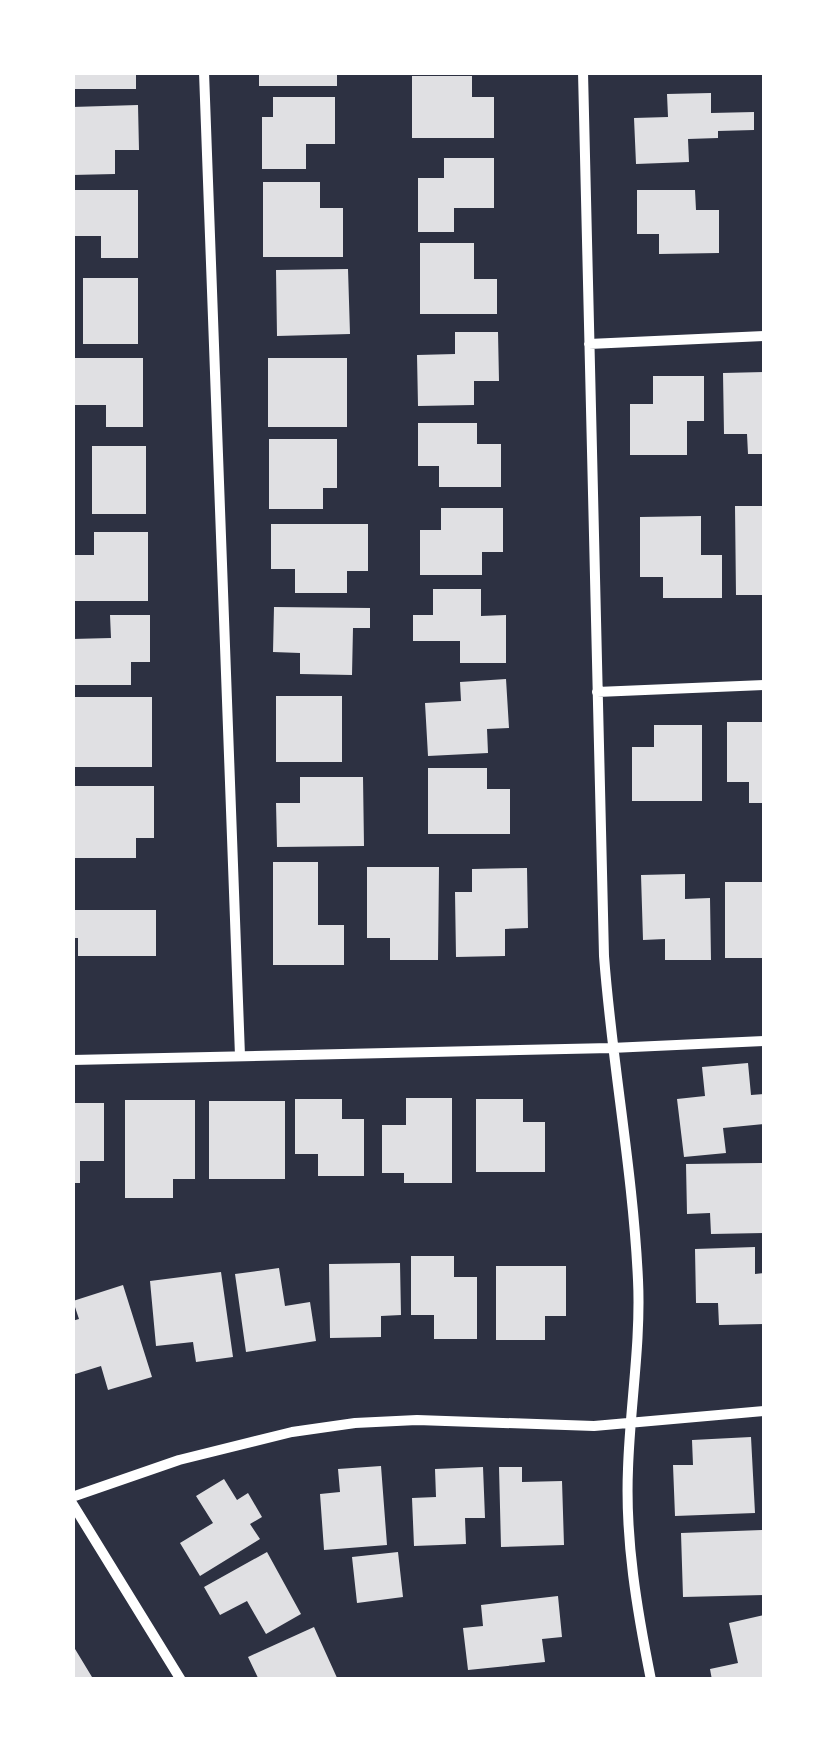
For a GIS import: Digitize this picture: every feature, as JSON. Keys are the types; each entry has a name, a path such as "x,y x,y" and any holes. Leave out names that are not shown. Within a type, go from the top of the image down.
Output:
{"street":[{"path":"204,72 240,1056"},
{"path":"583,72 604,956 610,1048 631,1184 638,1284 628,1528 637,1611 651,1680"},
{"path":"590,344 764,336"},
{"path":"598,692 764,684"},
{"path":"72,1060 610,1048 764,1040"},
{"path":"181,1680 72,1500 179,1460 292,1432 355,1423 417,1420 594,1426 764,1410"}],"building":[{"path":"72,72 136,72 136,89 72,89"},
{"path":"259,72 337,72 337,86 259,86"},
{"path":"412,76 472,76 472,97 494,97 494,138 412,138"},
{"path":"711,93 711,113 754,112 754,130 718,131 718,138 688,139 689,162 636,164 634,118 668,117 667,94"},
{"path":"273,97 335,97 335,144 306,144 306,169 262,169 262,117 273,117"},
{"path":"138,105 139,150 115,150 115,174 72,175 72,107"},
{"path":"444,158 494,158 494,208 454,208 454,232 418,232 418,178 444,178"},
{"path":"263,182 320,182 320,208 343,208 343,257 263,257"},
{"path":"72,190 138,190 138,258 101,258 101,236 72,236"},
{"path":"637,190 695,190 696,210 719,210 719,253 659,254 659,234 637,234"},
{"path":"420,243 474,243 474,279 497,279 497,314 420,314"},
{"path":"348,269 350,334 277,336 276,270"},
{"path":"83,278 138,278 138,344 83,344"},
{"path":"455,332 498,332 499,381 474,381 474,405 418,406 417,355 455,354"},
{"path":"72,358 143,358 143,427 106,427 106,405 72,405"},
{"path":"268,358 347,358 347,427 268,427"},
{"path":"764,372 764,454 748,454 747,434 724,434 723,373"},
{"path":"653,376 704,376 704,421 687,421 687,455 630,455 630,404 653,404"},
{"path":"418,423 477,423 477,444 501,444 501,487 439,487 439,466 418,466"},
{"path":"269,439 337,439 337,488 323,488 323,509 269,509"},
{"path":"92,446 146,446 146,514 92,514"},
{"path":"735,506 764,506 764,595 736,595"},
{"path":"441,508 503,508 503,552 482,552 482,575 420,575 420,530 441,530"},
{"path":"701,516 701,555 722,555 722,598 663,598 663,577 640,577 640,517"},
{"path":"271,524 368,524 368,571 347,571 347,593 295,593 295,569 271,569"},
{"path":"94,532 148,532 148,601 72,601 72,555 94,555"},
{"path":"433,589 481,589 481,616 506,615 506,663 460,663 460,641 413,641 413,615 433,615"},
{"path":"274,607 370,608 370,628 353,628 352,675 300,674 300,653 273,652"},
{"path":"110,615 150,615 150,662 131,662 131,685 72,685 72,639 111,638"},
{"path":"506,679 509,728 487,729 488,753 428,756 425,703 461,701 460,682"},
{"path":"276,696 342,696 342,762 276,762"},
{"path":"73,697 152,697 152,767 73,767"},
{"path":"727,722 764,722 764,803 749,803 749,782 727,782"},
{"path":"654,725 702,725 702,801 632,801 632,747 654,747"},
{"path":"428,768 487,768 487,789 510,789 510,834 428,834"},
{"path":"300,777 363,777 364,846 277,847 276,803 300,803"},
{"path":"73,786 154,786 154,838 136,838 136,858 73,858"},
{"path":"273,862 318,862 318,925 344,925 344,965 273,965"},
{"path":"367,867 439,867 438,960 390,960 390,938 367,938"},
{"path":"527,868 528,928 505,929 505,956 456,957 455,892 472,892 472,869"},
{"path":"685,874 685,899 710,898 711,960 665,960 665,939 643,940 641,875"},
{"path":"725,882 764,882 764,958 725,958"},
{"path":"72,910 156,910 156,956 78,956 78,938 72,938"},
{"path":"748,1063 751,1095 764,1094 764,1124 723,1128 726,1153 684,1157 677,1099 705,1096 702,1067"},
{"path":"406,1098 452,1098 452,1183 404,1183 404,1173 382,1173 382,1125 406,1125"},
{"path":"295,1099 342,1099 342,1119 364,1119 364,1176 318,1176 318,1154 295,1154"},
{"path":"476,1099 523,1099 523,1122 545,1122 545,1172 476,1172"},
{"path":"125,1100 195,1100 195,1179 173,1179 173,1198 125,1198"},
{"path":"209,1101 285,1101 285,1179 209,1179"},
{"path":"72,1103 104,1103 104,1161 80,1161 80,1183 72,1183"},
{"path":"762,1163 764,1233 711,1234 710,1213 687,1214 686,1164"},
{"path":"755,1247 755,1274 764,1273 764,1324 719,1325 718,1303 696,1303 695,1249"},
{"path":"411,1256 454,1256 454,1277 477,1277 477,1339 434,1339 434,1315 411,1315"},
{"path":"400,1263 401,1315 381,1316 381,1337 330,1338 329,1264"},
{"path":"496,1266 566,1266 566,1316 545,1316 545,1340 496,1340"},
{"path":"279,1268 285,1306 310,1302 316,1341 246,1352 235,1274"},
{"path":"221,1272 233,1357 196,1362 193,1342 156,1346 150,1281"},
{"path":"123,1285 152,1377 108,1390 101,1366 72,1375 72,1321 79,1319 73,1301"},
{"path":"751,1437 755,1513 675,1516 673,1465 693,1465 692,1440"},
{"path":"381,1466 387,1545 324,1550 320,1494 340,1492 338,1469"},
{"path":"483,1467 485,1518 465,1518 466,1544 414,1546 412,1498 436,1497 435,1469"},
{"path":"499,1467 522,1467 522,1482 562,1481 564,1545 501,1547"},
{"path":"224,1479 237,1500 248,1493 262,1517 250,1524 260,1539 200,1576 180,1543 213,1523 196,1496"},
{"path":"762,1530 764,1595 683,1597 681,1533"},
{"path":"267,1552 301,1614 266,1634 247,1601 220,1615 204,1587"},
{"path":"398,1552 403,1597 357,1603 352,1557"},
{"path":"558,1596 562,1637 542,1639 545,1662 468,1670 463,1628 483,1626 481,1605"},
{"path":"764,1615 764,1680 712,1680 710,1669 738,1663 729,1623"},
{"path":"314,1627 338,1680 259,1680 248,1657"},
{"path":"72,1644 92,1677 88,1680 72,1680"}]}
